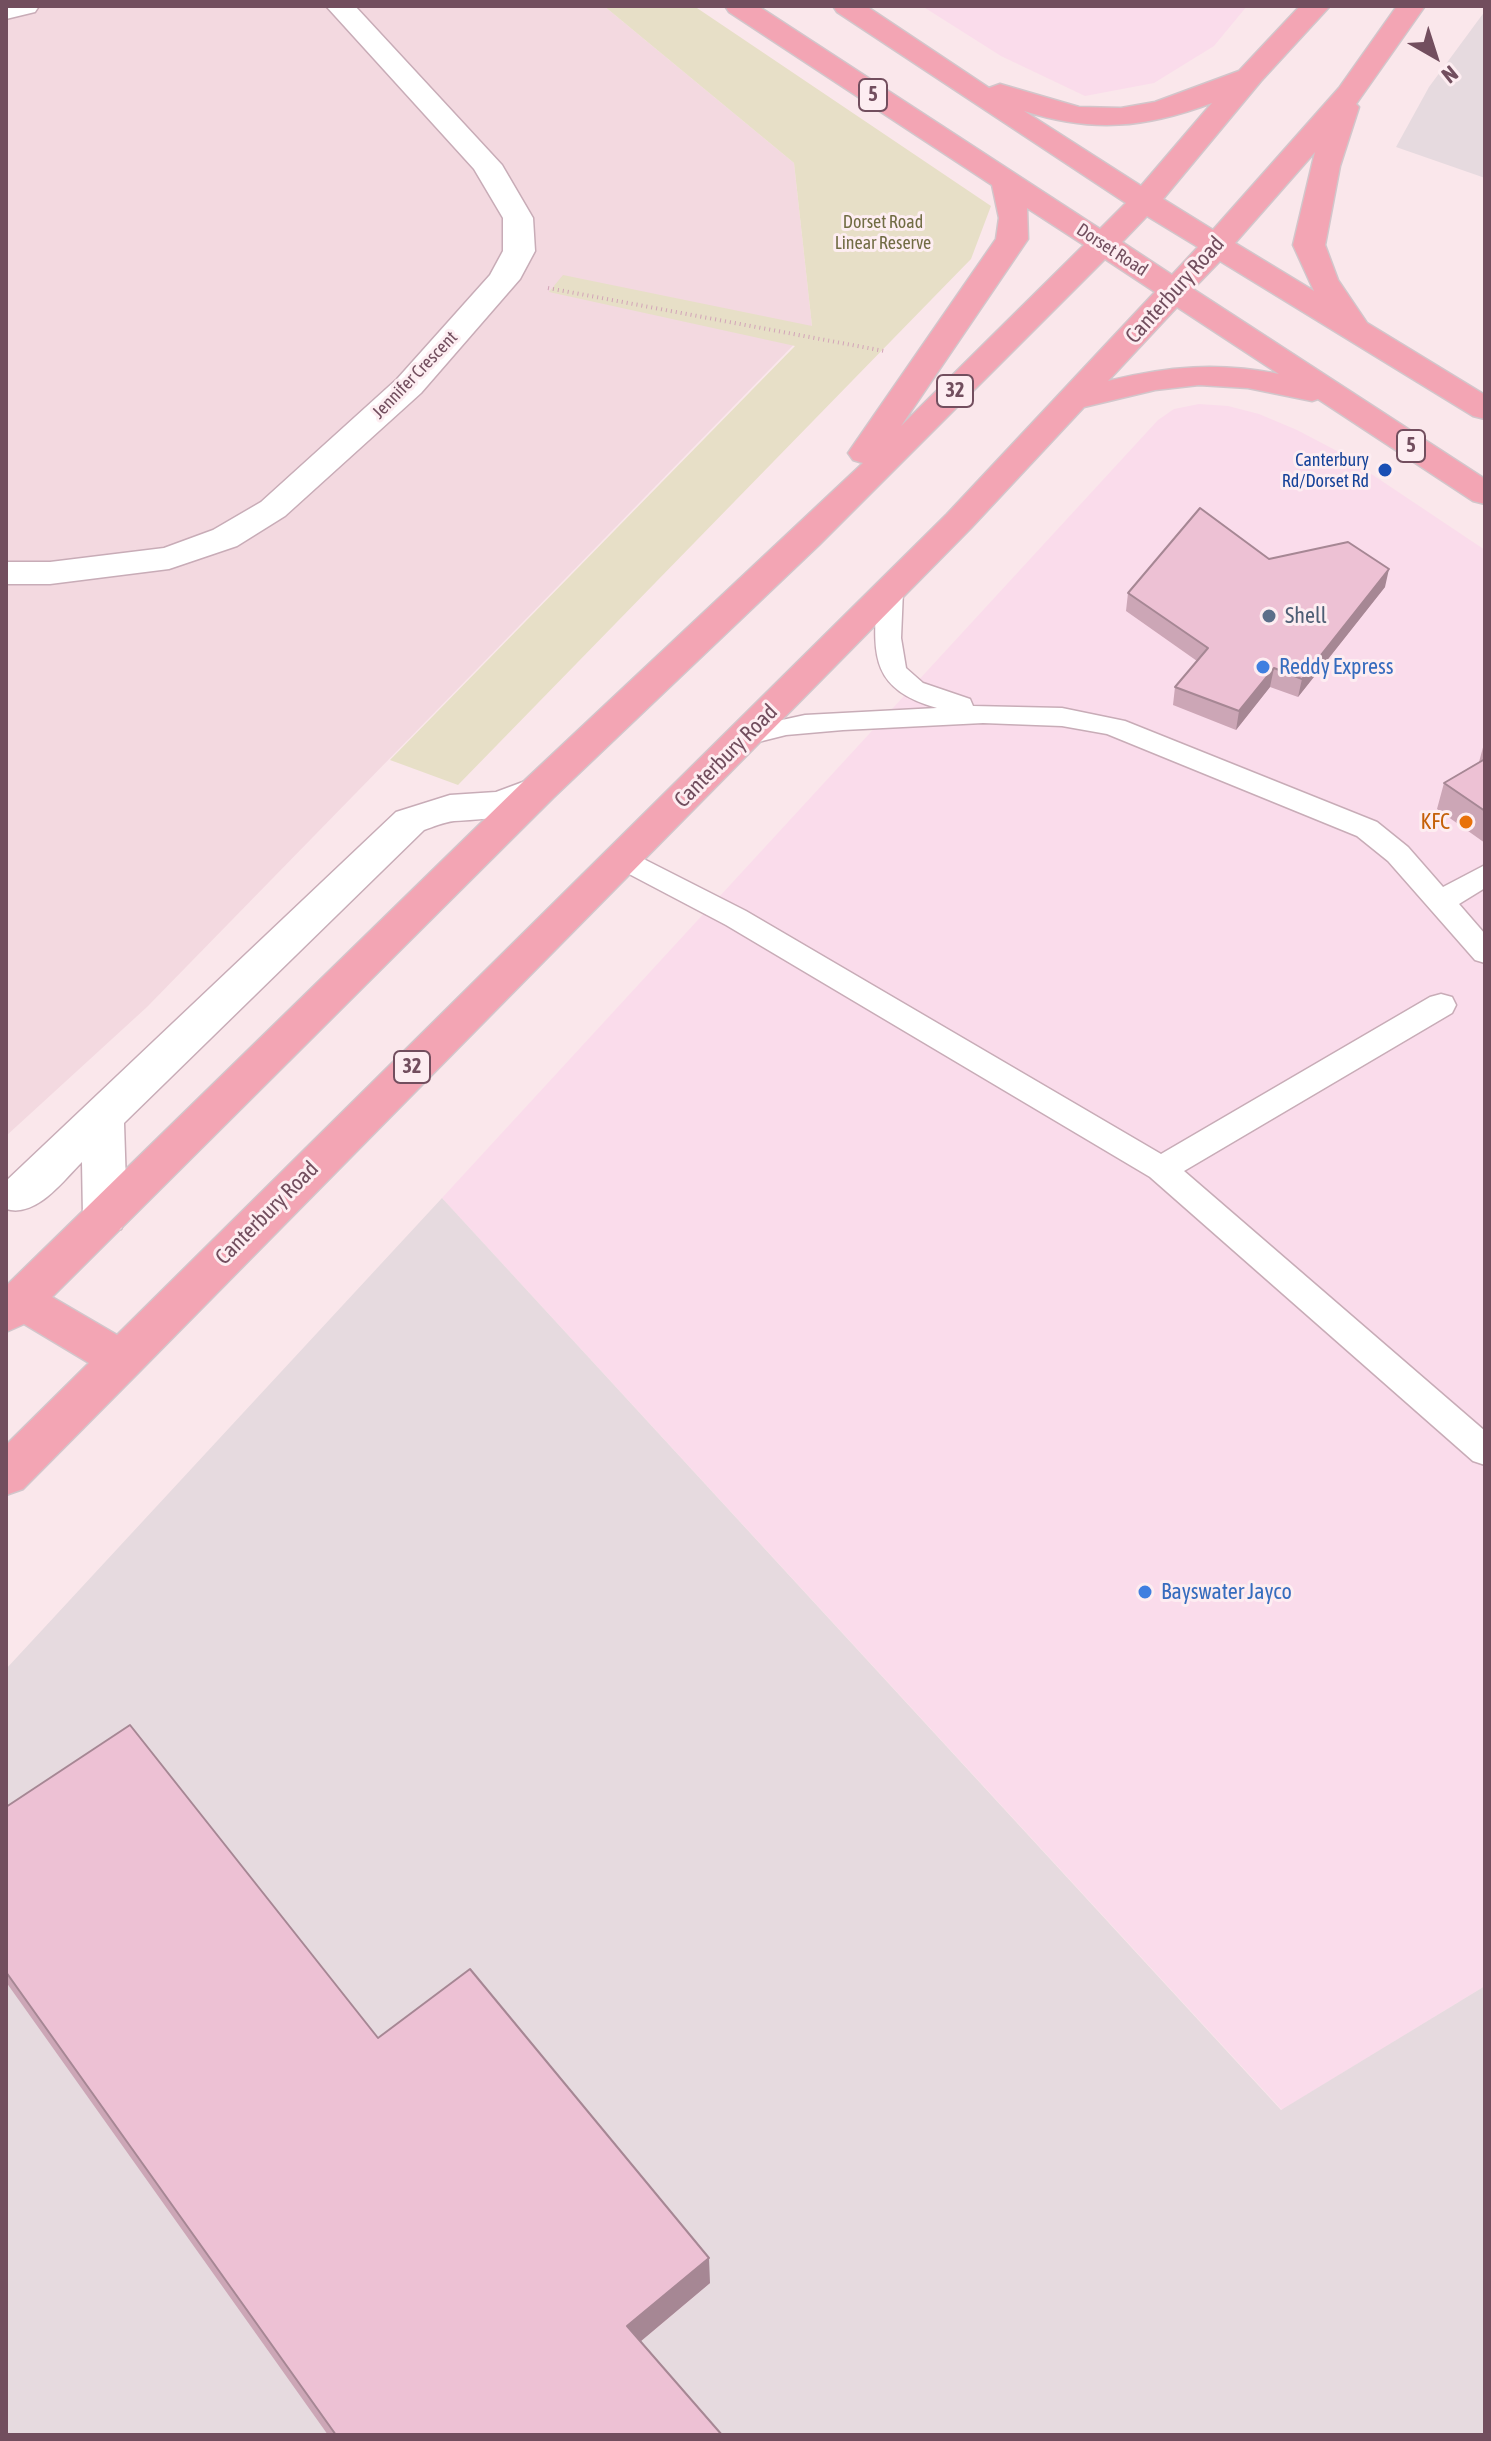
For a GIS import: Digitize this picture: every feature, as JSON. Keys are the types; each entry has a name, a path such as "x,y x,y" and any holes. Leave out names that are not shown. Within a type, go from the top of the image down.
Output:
{"main road":[{"name":"Dorset Road","path":"739,6 1485,494"},
{"path":"847,6 1144,202 1485,409"},
{"name":"32","path":"11,1302 105,1217 539,789 807,537 1104,244 1144,202 1251,75 1316,6"},
{"name":"Canterbury Road","path":"6,1475 746,736 1074,399 1176,291 1349,94 1411,6"},
{"path":"959,82 1080,117 1159,110 1194,101 1251,75"},
{"path":"1349,94 1325,166 1309,245 1323,281 1359,331"},
{"path":"807,537 1012,239 1014,218 1007,184"},
{"path":"1074,399 1183,376 1228,375 1265,380 1337,397"},
{"path":"11,1302 122,1360"}],"street":[{"path":"6,11 25,6"},
{"name":"Jennifer Crescent","path":"6,573 50,573 169,558 225,538 273,509 409,386 504,279 519,251 518,218 495,178 487,165 340,6"},
{"path":"18,1196 410,821 450,808 473,809 504,804 539,789"},
{"path":"103,1118 105,1217"}],"lane":[{"path":"890,590 886,657 902,684 924,697 987,712"},
{"path":"746,736 786,724 821,720 987,712 1080,717 1115,727 1367,829 1393,849 1485,953"},
{"path":"622,858 736,918 1161,1169 1485,1451"},
{"path":"1440,902 1485,875"},
{"path":"1161,1169 1441,1005"}],"path":[{"path":"504,279 891,352"}],"shaded area":[{"path":"6,6 604,6 794,163 812,326 147,1007 6,1136"},
{"path":"922,6 1247,6 1214,46 1154,83 1085,96 1001,56"},
{"path":"1485,11 1485,178 1396,147 1429,87"},
{"name":"Bayswater Jayco","path":"1199,404 1228,406 1259,414 1297,430 1337,451 1485,550 1485,1986 1282,2110 442,1198 1158,420 1174,409"},
{"path":"442,1198 1281,2110 1485,1986 1485,2435 6,2435 6,1669"}],"green space":[{"name":"Dorset Road Linear Reserve","path":"604,6 694,6 991,206 971,259 458,785 390,760 795,346 549,292 563,275 812,326 794,163"}],"building":[{"path":"1200,508 1269,559 1348,542 1389,569 1302,679 1274,668 1239,711 1175,687 1208,648 1128,593"},
{"path":"1485,759 1485,811 1444,783"},
{"path":"130,1725 378,2038 470,1969 709,2258 627,2326 722,2435 336,2435 6,1972 6,1807"}],"place":[{"name":"Canterbury Rd/Dorset Rd","path":"1385,470"},
{"name":"Shell","path":"1269,616"},
{"name":"Reddy Express","path":"1263,667"},
{"name":"KFC","path":"1466,822"},
{"name":"Bayswater Jayco","path":"1145,1592"}]}
